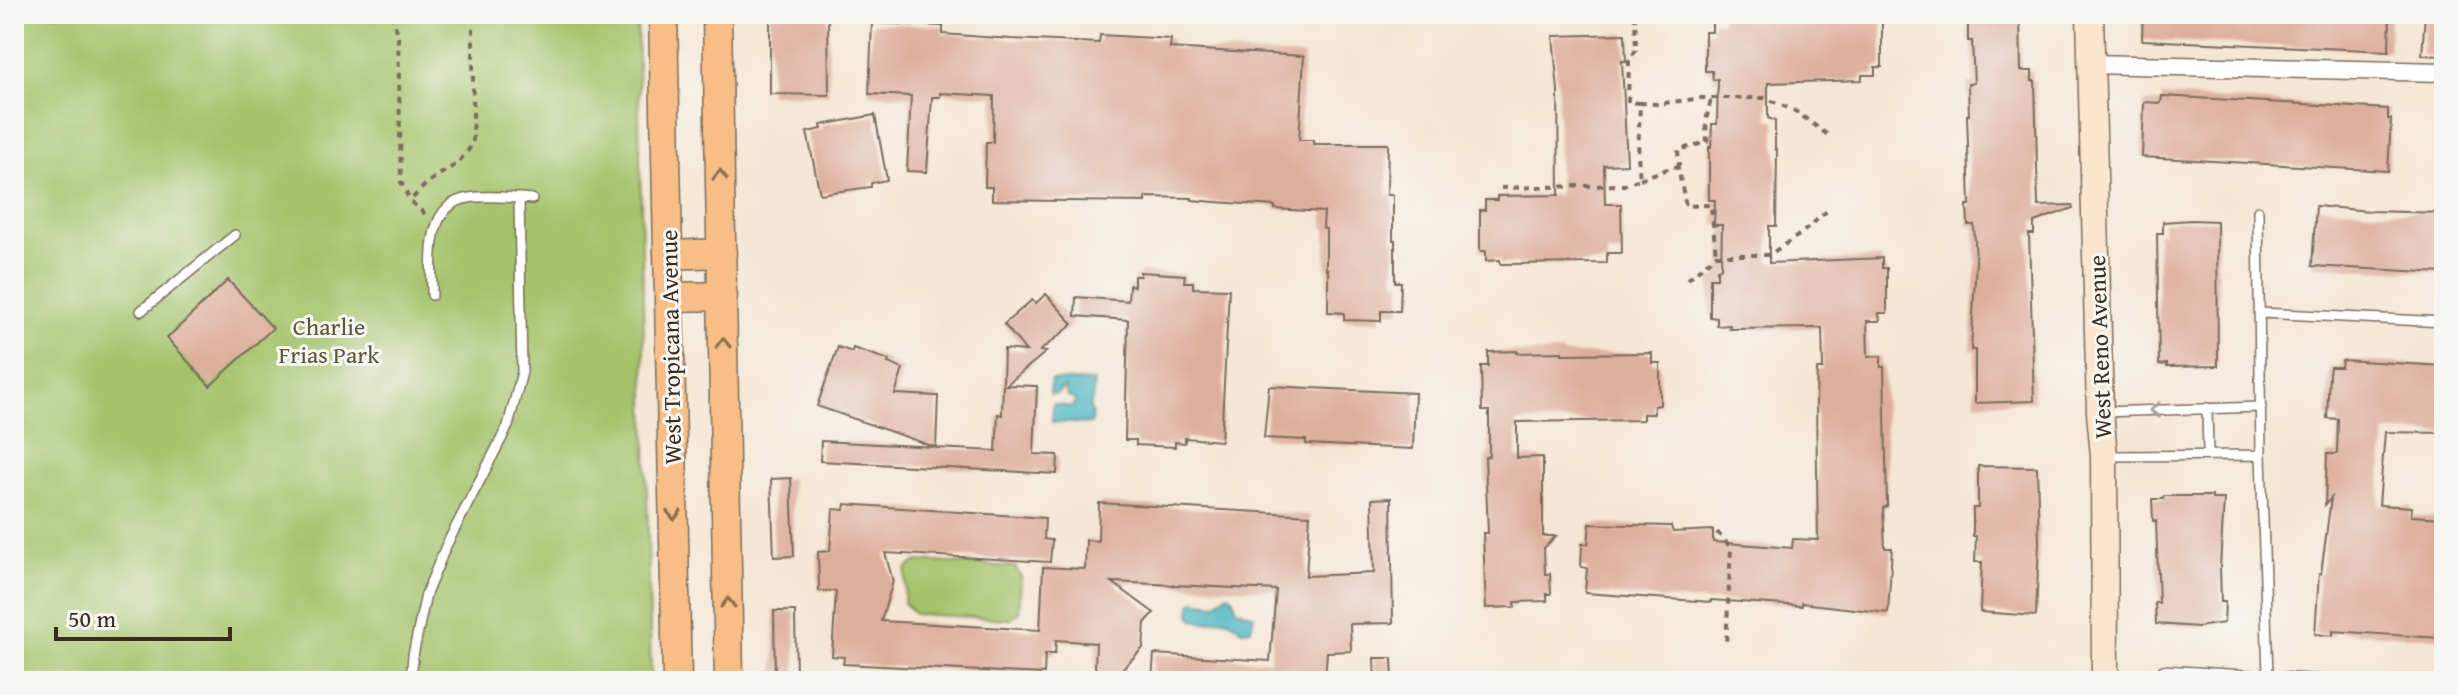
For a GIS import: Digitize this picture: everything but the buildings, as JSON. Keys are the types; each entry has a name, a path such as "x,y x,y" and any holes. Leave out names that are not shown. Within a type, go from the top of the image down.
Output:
{"main road":[{"name":"West Tropicana Avenue","path":"663,14 677,681"},
{"path":"717,14 729,681"},
{"path":"669,255 722,253"},
{"path":"670,297 723,296"}],"street":[{"name":"West Reno Avenue","path":"2090,14 2100,412 2104,456 2105,681"},
{"path":"2090,64 2444,72"}],"lane":[{"path":"432,295 432,245 436,224 448,207 467,198 532,199"},
{"path":"411,681 413,655 426,594 446,546 508,426 522,372 519,198"},
{"path":"2258,211 2268,676"},
{"path":"141,311 235,235"},
{"path":"2260,313 2444,322"},
{"path":"2100,412 2261,407"},
{"path":"2207,408 2208,455"},
{"path":"2104,456 2261,455"},
{"path":"2163,670 2342,681"}],"path":[{"path":"391,14 398,34 401,182 410,201 436,224"},
{"path":"410,201 428,182 458,163 473,144 473,14"},
{"path":"1635,14 1636,50 1629,61 1628,102 1657,104 1712,98 1765,98 1795,111 1828,135"},
{"path":"1501,188 1624,185 1676,167 1679,164 1678,150 1707,142 1706,121 1712,98"},
{"path":"1640,103 1640,179"},
{"path":"1676,167 1686,206 1711,205 1716,255"},
{"path":"1688,279 1716,255 1769,255 1802,233 1829,209"},
{"path":"1717,532 1731,548 1726,645"}],"green space":[{"name":"Charlie Frias Park","path":"14,14 637,14 651,681 14,681"},
{"path":"917,561 1015,567 1021,577 1019,612 1011,619 914,614 904,603 906,569"}],"water":[{"path":"1051,380 1094,382 1089,407 1091,424 1052,422 1053,404 1073,407 1075,400 1068,396 1064,387 1057,394 1050,394"},
{"path":"1228,594 1232,596 1237,609 1254,615 1251,629 1242,630 1223,619 1208,622 1194,620 1191,604 1194,601 1215,604"}]}
